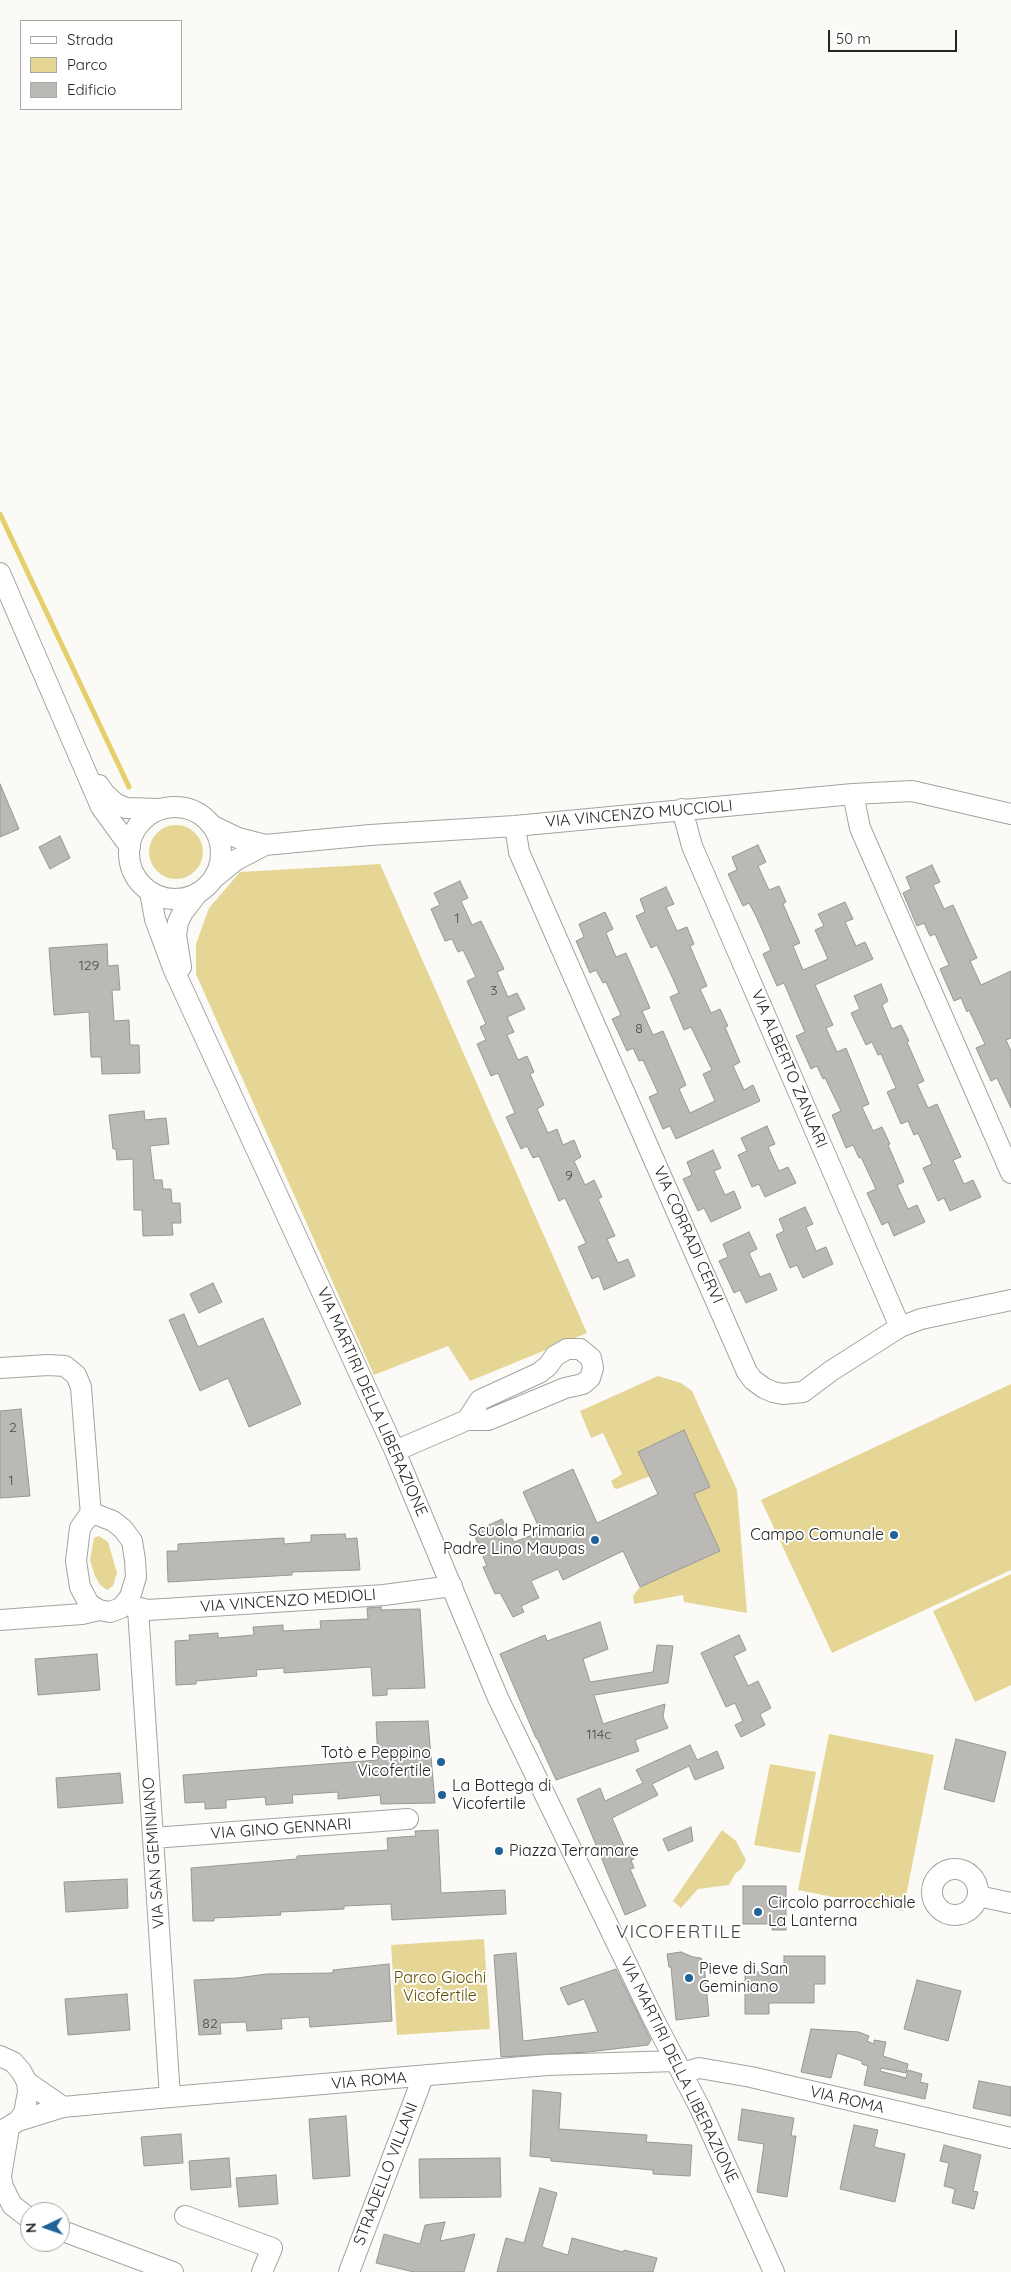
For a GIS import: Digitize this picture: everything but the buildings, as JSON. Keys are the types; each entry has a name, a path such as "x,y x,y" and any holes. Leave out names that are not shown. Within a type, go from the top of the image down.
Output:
{"street":[{"path":"0,573 101,807 130,847"},
{"path":"75,745 105,794 114,804 126,808 161,809 175,807 190,810 202,816 213,826 238,838 265,846"},
{"name":"VIA VINCENZO MUCCIOLI","path":"265,846 370,835 516,826 682,809 853,794 912,791 1011,814"},
{"path":"853,794 860,828 1011,1174"},
{"path":"150,892 140,884 133,872 130,860 130,847 140,824 150,815 161,809"},
{"name":"VIA ALBERTO ZANLARI","path":"682,809 692,846 900,1327"},
{"path":"213,826 219,838 221,852 220,866 214,878"},
{"name":"VIA CORRADI CERVI","path":"516,826 520,852 747,1372 753,1380 773,1392 783,1394 803,1392 831,1371 900,1327 929,1317 1011,1300"},
{"name":"VIA MARTIRI DELLA LIBERAZIONE","path":"186,994 176,935 178,922 183,912 197,894 236,860 265,846"},
{"name":"VIA MARTIRI DELLA LIBERAZIONE","path":"150,892 161,898 173,900 197,894"},
{"name":"VIA MARTIRI DELLA LIBERAZIONE","path":"150,892 155,919 173,968 395,1451 498,1698 700,2108 774,2272"},
{"path":"395,1451 467,1420 488,1420 565,1388 583,1384 590,1378 592,1373 593,1368 590,1358 580,1349 567,1349 555,1356 548,1366 539,1373 480,1400 467,1420"},
{"path":"0,1368 48,1365 65,1366 76,1375 81,1387 91,1516"},
{"path":"96,1514 113,1521 123,1529 132,1541 136,1577 130,1597 131,1606 110,1612 99,1610 89,1604 80,1587 76,1561 80,1528 91,1516 96,1514"},
{"name":"VIA VINCENZO MEDIOLI","path":"131,1606 148,1610 377,1595 452,1586"},
{"name":"VIA SAN GEMINIANO","path":"131,1606 153,1838 170,2097"},
{"path":"0,1620 82,1614 99,1610"},
{"name":"VIA GINO GENNARI","path":"153,1838 408,1819"},
{"path":"978,1896 1011,1904"},
{"path":"0,2056 13,2062 27,2082 28,2103 9,2127 1,2174 3,2188 12,2205 20,2211"},
{"name":"VIA ROMA","path":"9,2127 63,2107 547,2065 700,2068 750,2077 1011,2138"},
{"name":"STRADELLO VILLANI","path":"349,2272 423,2077"},
{"path":"27,2082 63,2107"},
{"path":"185,2216 272,2248 262,2272"},
{"path":"70,2234 173,2272"}],"green space":[{"path":"171,825 181,825 191,829 199,837 203,852 199,867 191,875 181,879 171,879 161,875 153,867 149,857 149,847 153,837 161,829"},
{"path":"380,864 587,1333 470,1381 448,1346 374,1375 196,974 196,944 209,908 240,872"},
{"path":"658,1376 681,1383 692,1391 737,1490 747,1613 684,1602 683,1595 634,1604 633,1596 640,1587 720,1551 694,1494 710,1487 684,1430 639,1452 650,1476 617,1489 614,1488 611,1481 622,1474 603,1433 591,1438 580,1411"},
{"name":"Campo Comunale","path":"1011,1384 1011,1570 832,1653 761,1500"},
{"path":"99,1536 108,1542 117,1573 113,1586 107,1590 100,1585 90,1560 94,1538"},
{"path":"1011,1574 1011,1685 975,1702 933,1611"},
{"path":"829,1734 934,1755 903,1911 798,1890"},
{"path":"770,1764 816,1772 800,1853 754,1845"},
{"path":"722,1830 736,1841 746,1860 742,1868 735,1874 729,1885 698,1889 681,1908 673,1901"},
{"name":"Parco Giochi Vicofertile","path":"484,1939 490,2029 397,2035 391,1945"}],"waterway":[{"path":"0,514 129,787"}],"place":[{"name":"Campo Comunale","path":"894,1535"},
{"name":"Scuola Primaria Padre Lino Maupas","path":"595,1540"},
{"name":"Totò e Peppino Vicofertile","path":"441,1762"},
{"name":"La Bottega di Vicofertile","path":"442,1795"},
{"name":"Piazza Terramare","path":"499,1851"},
{"name":"Circolo parrocchiale La Lanterna","path":"758,1912"},
{"name":"Pieve di San Geminiano","path":"689,1978"}],"district":[{"name":"VICOFERTILE","path":"679,1932"}]}
